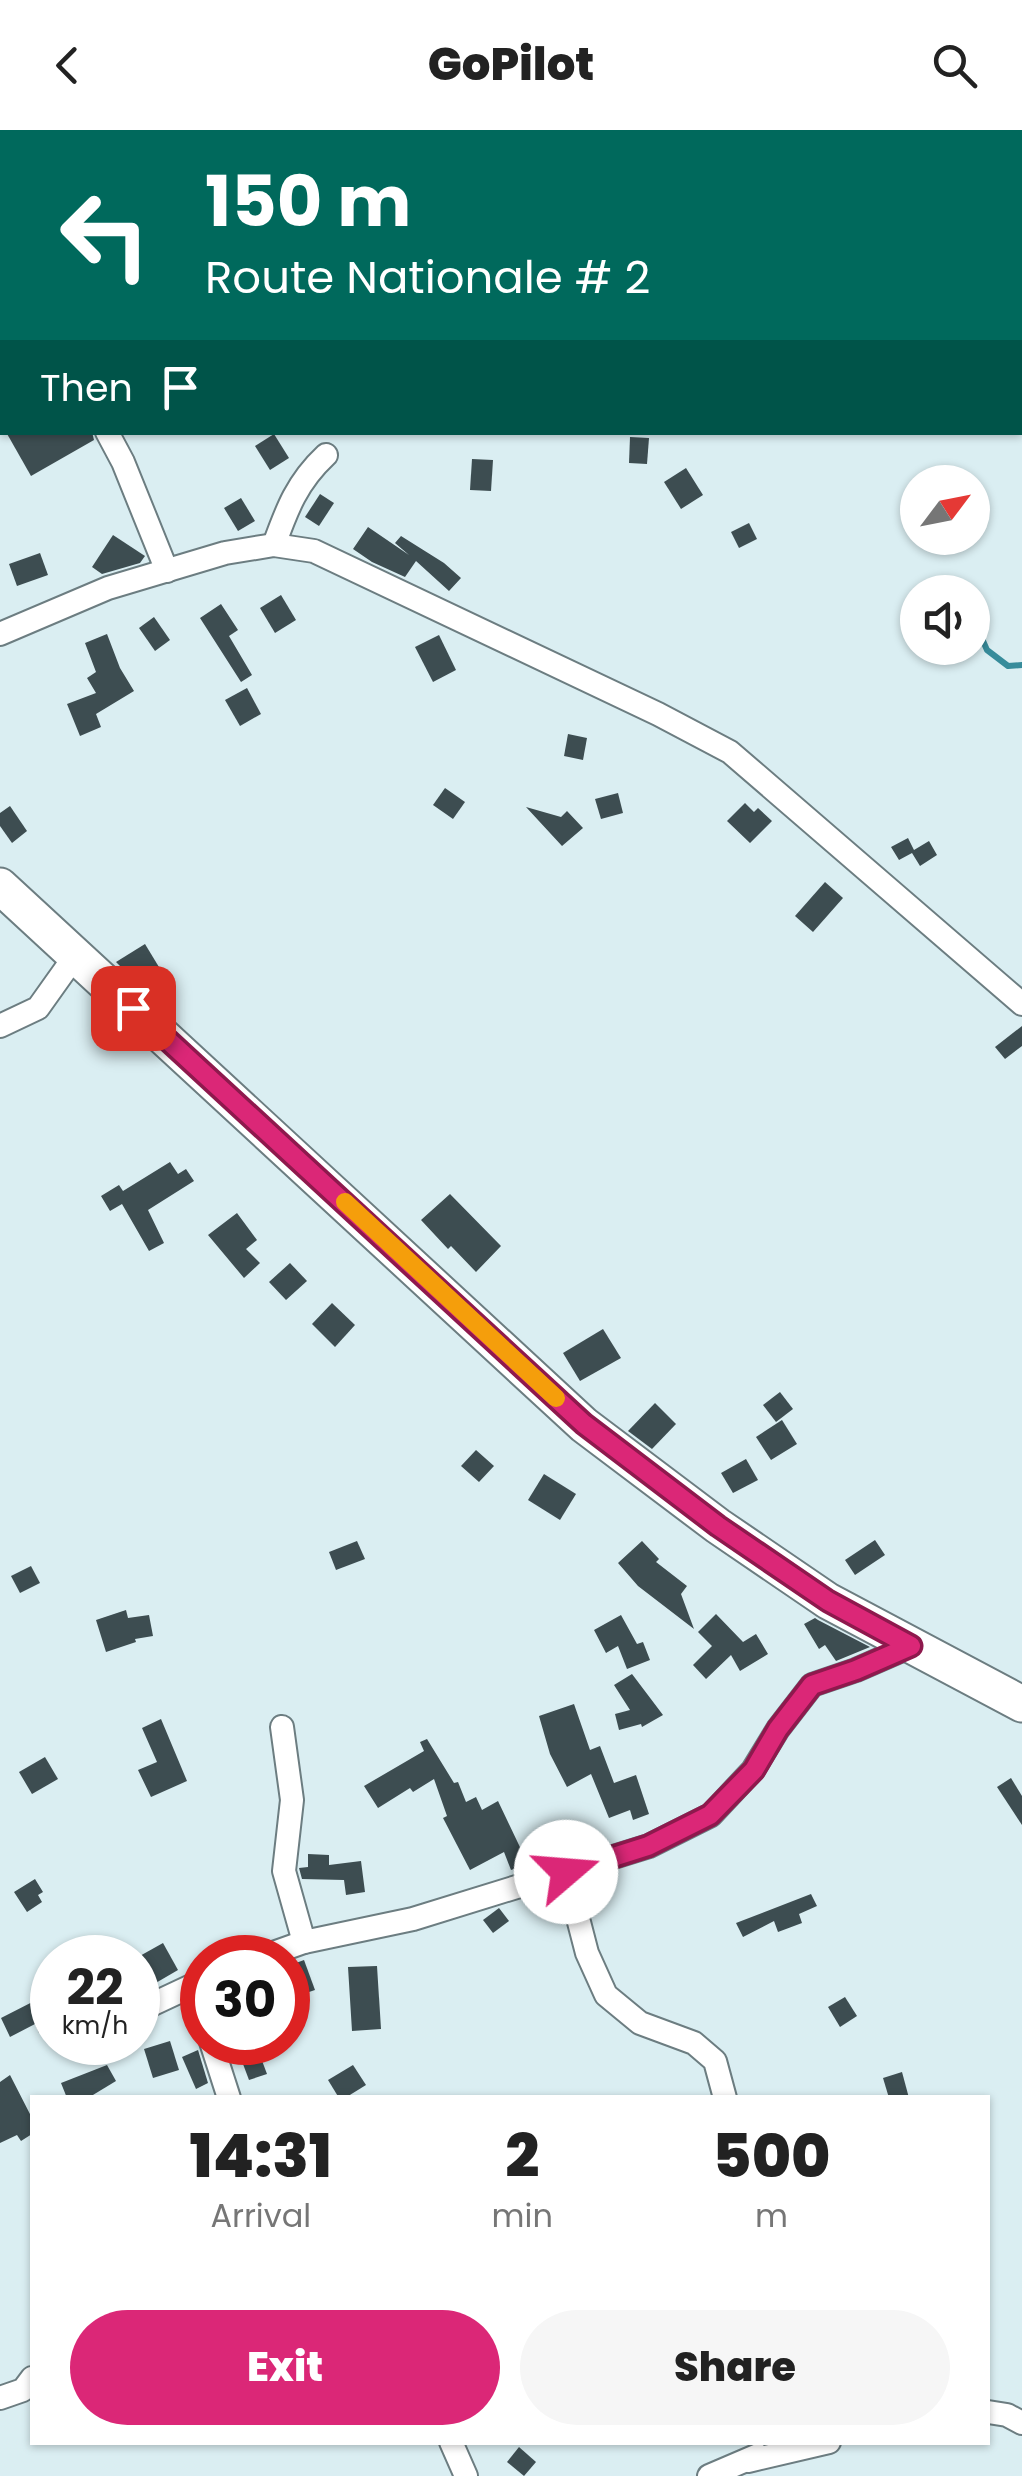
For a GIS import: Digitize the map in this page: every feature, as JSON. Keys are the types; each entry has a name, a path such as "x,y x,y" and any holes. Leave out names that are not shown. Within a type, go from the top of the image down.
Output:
{"main road":[{"path":"0,886 584,1424 718,1526 828,1601 1022,1704"}],"street":[{"path":"109,435 167,571"},
{"path":"274,546 292,494 306,473 326,456"},
{"path":"0,634 108,588 224,553 274,546 314,551 730,752 1022,1004"},
{"path":"0,1026 38,1008 75,956"},
{"path":"310,1941 412,1919 648,1846 710,1815 754,1770 778,1729 812,1685 911,1646"},
{"path":"282,1727 292,1800 284,1871 302,1935"},
{"path":"566,1872 587,1953 606,1995 640,2022 694,2043 716,2061 724,2095"},
{"path":"218,2065 228,2095"},
{"path":"0,2398 23,2390 30,2381"},
{"path":"990,2412 1008,2415 1022,2423"},
{"path":"452,2445 466,2476"},
{"path":"748,2461 773,2445"},
{"path":"709,2476 748,2461 816,2445"}],"building":[{"path":"8,435 93,435 94,440 31,476"},
{"path":"275,435 289,458 270,470 255,446"},
{"path":"630,437 649,438 647,464 629,463"},
{"path":"472,459 493,460 491,491 470,490"},
{"path":"686,468 703,495 681,509 664,482"},
{"path":"320,494 334,503 319,526 305,517"},
{"path":"241,498 255,521 238,531 224,508"},
{"path":"749,523 757,539 739,548 731,532"},
{"path":"368,527 409,555 395,543 401,536 461,578 449,591 416,561 405,577 372,562 353,549"},
{"path":"113,535 145,556 140,563 102,574 92,567"},
{"path":"40,553 48,575 17,586 9,564"},
{"path":"281,595 296,620 275,633 260,608"},
{"path":"221,604 238,630 229,636 252,675 241,682 200,618"},
{"path":"154,617 170,640 155,651 139,628"},
{"path":"107,634 134,691 96,714 101,727 80,736 67,704 96,693 87,678 96,672 85,643"},
{"path":"439,635 456,670 433,682 415,647"},
{"path":"247,688 261,714 240,726 225,700"},
{"path":"568,734 587,738 583,760 564,756"},
{"path":"445,788 465,802 453,819 433,805"},
{"path":"618,793 623,813 601,819 595,799"},
{"path":"745,803 754,812 758,808 772,821 750,843 727,821"},
{"path":"10,806 27,831 12,843 0,826 0,813"},
{"path":"526,807 561,817 567,811 583,828 562,846"},
{"path":"908,838 914,850 929,841 937,855 920,866 912,853 899,860 891,847"},
{"path":"825,882 843,898 813,932 795,916"},
{"path":"145,944 165,977 144,990 116,962"},
{"path":"1022,1026 1022,1046 1005,1059 995,1047"},
{"path":"170,1162 178,1174 186,1169 194,1181 148,1210 164,1243 149,1251 122,1204 110,1211 101,1196 119,1185 123,1191"},
{"path":"450,1194 501,1246 476,1272 421,1220"},
{"path":"237,1213 257,1240 246,1249 260,1263 244,1278 208,1235"},
{"path":"290,1263 307,1281 286,1300 269,1282"},
{"path":"332,1303 355,1325 335,1347 312,1324"},
{"path":"603,1329 621,1358 580,1381 563,1353"},
{"path":"780,1392 793,1409 776,1422 763,1405"},
{"path":"655,1403 676,1424 652,1449 628,1431"},
{"path":"782,1420 797,1444 771,1460 756,1437"},
{"path":"476,1450 494,1466 479,1482 461,1466"},
{"path":"746,1459 758,1480 733,1493 721,1473"},
{"path":"544,1474 576,1494 560,1520 528,1500"},
{"path":"875,1540 885,1555 855,1575 845,1560"},
{"path":"357,1541 365,1559 336,1570 329,1552"},
{"path":"642,1541 659,1559 656,1562 687,1586 681,1594 694,1629 638,1586 618,1563"},
{"path":"31,1566 40,1583 20,1593 11,1576"},
{"path":"126,1610 128,1618 149,1615 153,1636 106,1652 96,1620"},
{"path":"716,1614 743,1642 756,1634 768,1654 740,1671 731,1655 706,1679 693,1665 712,1646 698,1632"},
{"path":"621,1615 637,1644 643,1642 650,1660 627,1669 618,1646 606,1653 594,1630"},
{"path":"815,1618 870,1647 836,1661 825,1645 819,1649 804,1624"},
{"path":"632,1674 663,1715 642,1727 641,1724 619,1730 615,1714 630,1710 614,1685"},
{"path":"574,1704 590,1750 600,1746 614,1783 636,1775 649,1814 633,1820 630,1810 609,1818 591,1774 567,1787 550,1754 539,1716"},
{"path":"161,1719 187,1781 151,1797 138,1770 157,1762 142,1728"},
{"path":"427,1739 454,1783 458,1782 466,1802 476,1797 482,1810 498,1801 528,1864 511,1870 504,1852 470,1870 443,1818 447,1816 434,1779 413,1792 410,1788 378,1808 364,1786 424,1751 420,1742"},
{"path":"45,1757 58,1779 32,1794 19,1772"},
{"path":"1011,1778 1022,1796 1022,1825 997,1787"},
{"path":"308,1854 329,1855 329,1865 361,1861 365,1892 346,1895 344,1880 302,1879 299,1868 308,1867"},
{"path":"35,1879 43,1892 38,1895 42,1902 27,1912 14,1892"},
{"path":"811,1894 817,1906 799,1914 802,1923 778,1932 774,1921 743,1937 736,1923"},
{"path":"499,1908 509,1921 493,1933 483,1920"},
{"path":"163,1943 178,1970 160,1980"},
{"path":"377,1966 381,2029 352,2031 348,1967"},
{"path":"845,1997 857,2016 840,2027 828,2007"},
{"path":"30,2003 30,2027 10,2037 1,2018"},
{"path":"170,2041 179,2070 153,2078 149,2065 160,2065 160,2044"},
{"path":"107,2065 116,2081 93,2095 66,2095 61,2083"},
{"path":"186,2065 203,2065 208,2083 196,2089"},
{"path":"243,2065 264,2065 267,2074 249,2080"},
{"path":"353,2065 366,2085 350,2095 337,2095 328,2080"},
{"path":"902,2072 908,2095 888,2095 883,2078"},
{"path":"10,2075 30,2114 30,2135 21,2141 17,2135 0,2143 0,2082"},
{"path":"519,2447 536,2462 524,2476 507,2462"}],"waterway":[{"path":"990,652 1008,666 1022,665"}],"slow traffic":[{"path":"345,1202 556,1398"}],"route":[{"path":"133,1008 584,1424 718,1526 828,1601 911,1646 812,1685 778,1729 754,1770 710,1815 648,1846 566,1872"}]}
